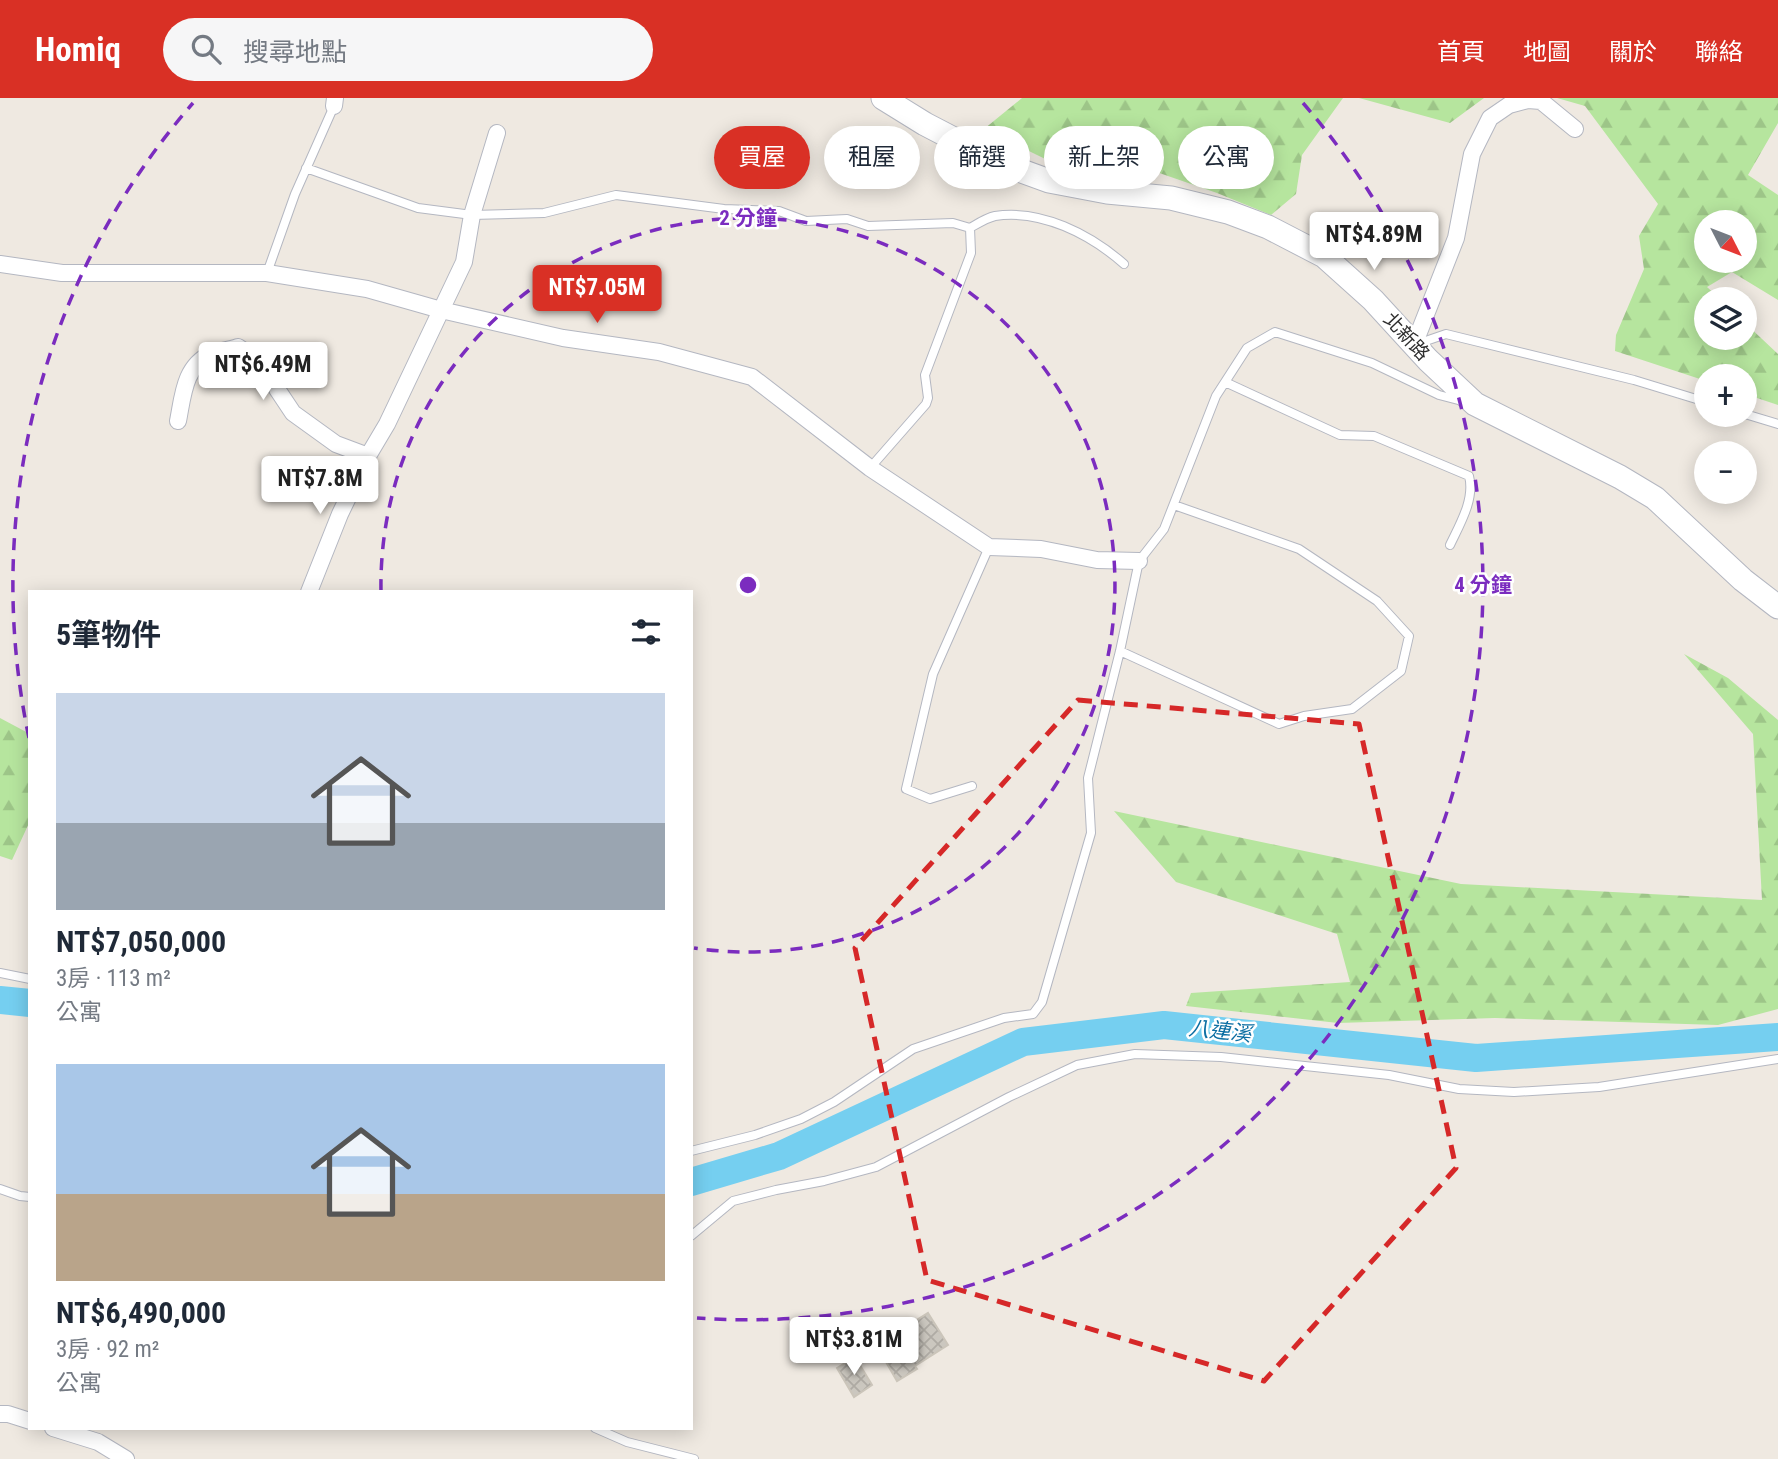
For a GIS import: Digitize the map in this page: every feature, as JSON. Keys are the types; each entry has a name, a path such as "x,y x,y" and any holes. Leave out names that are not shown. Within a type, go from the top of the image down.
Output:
{"main road":[{"name":"北新路","path":"883,98 925,124 1000,163 1049,181 1107,192 1171,198 1228,212 1268,228 1324,256 1373,300 1414,345 1475,404 1620,477 1655,498 1743,580 1778,607"}],"street":[{"path":"1414,345 1456,238 1472,154 1490,118 1510,105 1528,100 1541,101 1575,129"},
{"path":"310,590 340,514 387,424 464,262 472,215 497,132"},
{"path":"0,264 62,273 268,273 367,289 441,310 564,338 659,352 752,377 870,468 989,547 1041,549 1097,560 1139,561"},
{"path":"178,421 188,376 197,363 211,355 239,347 271,369 276,389 293,413 336,444 368,456"},
{"path":"0,1414 28,1420"},
{"path":"59,1430 98,1442 126,1459"}],"lane":[{"path":"268,273 295,194 335,102"},
{"path":"306,168 418,208 472,215 544,214 616,195 724,209 779,211 806,221 847,219 868,226 953,223 970,228 993,216 1035,216 1074,231 1110,252 1124,264"},
{"path":"870,468 926,404 929,397 925,375 971,253 970,228"},
{"path":"693,1150 755,1135 800,1119 834,1102 913,1049 1004,1018 1033,1014 1042,1002 1091,833 1088,778 1139,561 1164,529 1216,396 1247,348 1275,332 1372,363 1439,395 1475,404"},
{"path":"1414,345 1447,334 1634,380 1694,398"},
{"path":"1225,382 1340,435 1374,436 1469,476 1472,486 1465,512 1450,545"},
{"path":"1757,418 1778,424"},
{"path":"1120,651 1279,724 1304,716 1352,709 1401,671 1409,636 1377,601 1299,549 1174,505"},
{"path":"972,786 930,799 906,789 933,674 989,547"},
{"path":"0,973 28,979"},
{"path":"693,1234 733,1201 876,1167 1009,1097 1077,1065 1135,1054 1221,1057 1389,1075 1460,1089 1514,1092 1599,1087 1778,1059"},
{"path":"0,1189 28,1197"},
{"path":"600,1430 627,1442 694,1459"}],"highlighted area":[{"path":"1078,700 1359,724 1456,1168 1264,1381 927,1280 855,948"}],"green space":[{"path":"1022,98 1343,98 1302,155 1296,194 1271,215 1205,189 1274,189 1274,126 1178,126 1178,179 1164,175 1164,126 1044,126 1044,158 1030,152 1030,126 988,126"},
{"path":"1359,98 1484,98 1450,123"},
{"path":"1557,98 1778,98 1778,123 1748,175 1778,195 1778,300 1734,273 1757,273 1757,210 1694,210 1694,273 1730,273 1707,287 1694,287 1694,350 1757,350 1757,334 1778,354 1778,405 1757,398 1757,364 1694,364 1694,377 1615,351 1616,335 1644,269 1639,236 1658,204 1585,106"},
{"path":"1684,654 1728,678 1778,720 1778,1009 1718,1025 1495,1018 1338,1023 1186,1006 1191,993 1350,982 1337,934 1176,882 1114,811 1461,884 1762,900 1753,734"},
{"path":"0,718 28,733 28,825 12,860 0,856"}],"building":[{"path":"928,1313 948,1345 897,1381 874,1341 894,1329 896,1333"},
{"path":"855,1357 872,1385 854,1397 837,1368"}],"waterway":[{"name":"八連溪","path":"0,1000 28,1003"},
{"name":"八連溪","path":"693,1181 779,1156 1023,1042 1164,1025 1476,1058 1778,1037"}]}
